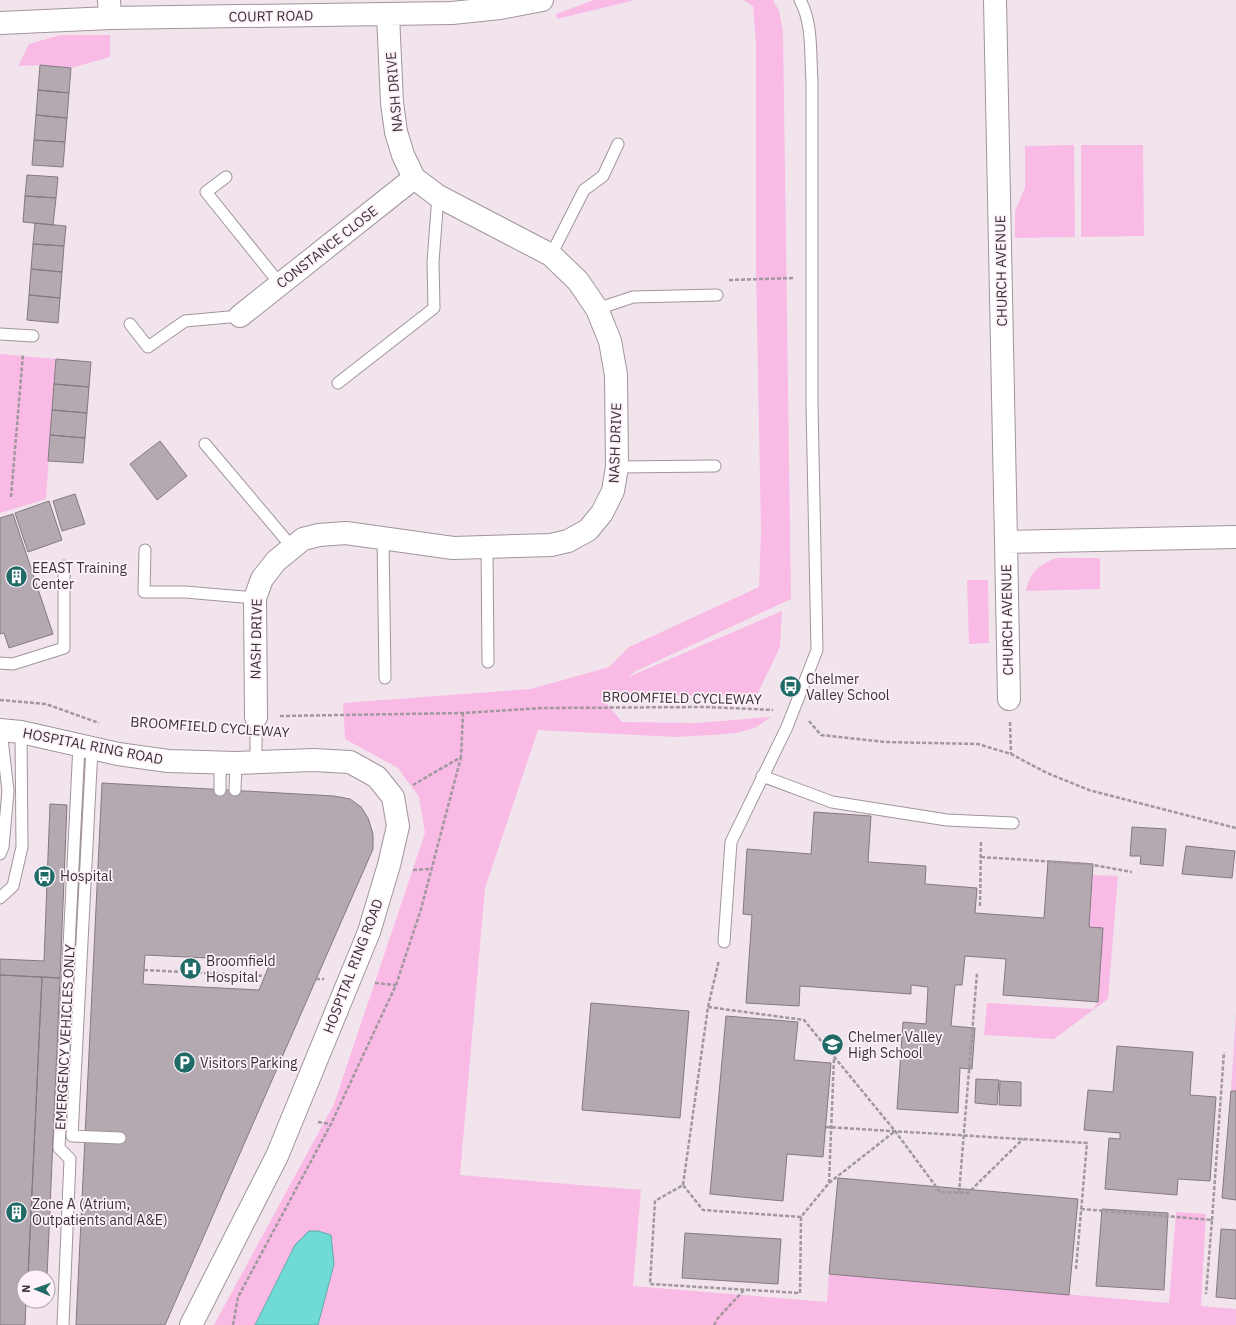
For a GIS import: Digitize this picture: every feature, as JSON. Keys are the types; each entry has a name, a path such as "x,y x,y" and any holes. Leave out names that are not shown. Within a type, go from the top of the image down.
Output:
{"street":[{"name":"COURT ROAD","path":"0,23 110,9 388,15 452,13 500,8 542,0"},
{"name":"CHURCH AVENUE","path":"995,0 1009,699"},
{"name":"NASH DRIVE","path":"256,717 255,598 262,579 276,561 292,546 303,539 319,535 346,533 453,548 551,545 568,541 588,530 602,513 613,491 617,467 616,375 610,341 597,309 578,281 551,255 438,196 414,178 403,155 396,132 392,102 388,15"},
{"name":"CONSTANCE CLOSE","path":"240,316 414,178"},
{"path":"1006,542 1236,537"},
{"name":"HOSPITAL RING ROAD","path":"8,731 85,747 168,761 237,762 313,760 350,762 377,777 393,798 398,826 389,866 369,932 277,1156 191,1325"}],"lane":[{"path":"724,942 731,842 792,712 817,650 812,404 812,81 809,36 804,8 800,0"},
{"path":"551,255 584,190 603,176 618,144"},
{"path":"226,177 206,192 280,284"},
{"path":"338,383 434,308 433,262 438,196"},
{"path":"597,309 633,297 717,295"},
{"path":"130,324 148,347 185,322 240,316"},
{"path":"0,334 29,336"},
{"path":"205,444 292,546"},
{"path":"617,467 715,466"},
{"path":"383,537 384,678"},
{"path":"487,548 488,662"},
{"path":"145,550 144,592 185,592 255,598"},
{"path":"0,663 13,664 64,648 64,566"},
{"path":"220,790 237,762 256,717"},
{"path":"0,854 3,847 8,791 8,731"},
{"path":"0,898 13,886 22,847 8,731"},
{"path":"85,747 72,1136 120,1138"},
{"name":"EMERGENCY VEHICLES ONLY","path":"63,1325 70,1159 59,1148 85,747"},
{"path":"235,790 237,762"},
{"path":"762,776 832,802 947,820 1013,823"}],"path":[{"path":"717,295 716,281 812,278"},
{"path":"11,497 29,336"},
{"path":"1009,699 1011,754"},
{"path":"0,700 46,704 105,725"},
{"name":"BROOMFIELD CYCLEWAY","path":"256,717 463,713 542,708 699,707 766,709 792,712 809,720 821,735 885,742 978,744 1011,754 1047,773 1089,790 1236,828"},
{"path":"233,1325 238,1297 331,1124 396,985 421,909 461,756 463,713"},
{"path":"393,798 461,756"},
{"path":"980,906 982,821"},
{"path":"981,857 1088,864 1132,872"},
{"path":"724,942 708,1007 683,1184 703,1210 801,1217"},
{"path":"144,970 265,976"},
{"path":"959,1193 976,973"},
{"path":"708,1007 804,1020 894,1131 940,1192 968,1193 1022,1139"},
{"path":"1206,1294 1224,1052"},
{"path":"829,1183 834,1058"},
{"path":"826,1127 1087,1142 1076,1269"},
{"path":"683,1184 655,1201 650,1284 800,1293 801,1217 829,1183 894,1131"},
{"path":"1081,1209 1212,1220"},
{"path":"714,1325 718,1318 744,1289"}],"shaded area":[{"path":"594,0 635,0 557,19 556,14"},
{"path":"743,0 773,0 779,11 783,31 791,599 634,672 628,677 782,611 780,647 757,695 631,696 603,699 622,722 697,723 771,717 755,728 735,733 712,735 676,737 538,730 485,888 460,1175 641,1190 633,1286 827,1302 829,1274 1169,1303 1176,1212 1206,1214 1201,1306 1236,1309 1236,1325 318,1325 334,1264 331,1235 318,1231 309,1231 295,1245 255,1325 214,1325 334,1104 425,833 419,797 398,768 345,739 343,703 531,689 609,667 629,647 759,587 761,532 756,271 756,44 753,6"},
{"path":"60,35 110,35 110,57 71,68 40,65 18,66 29,44"},
{"path":"1074,145 1075,237 1015,238 1015,211 1025,188 1025,146"},
{"path":"1081,145 1143,145 1144,236 1081,237"},
{"path":"0,354 56,359 46,499 0,513"},
{"path":"1057,558 1100,558 1100,589 1026,591 1030,579 1036,570 1045,563"},
{"path":"967,580 988,580 989,643 969,644"},
{"path":"1093,875 1118,876 1108,999 1054,1039 984,1035 987,1003 1093,1009 1098,1002 1089,927"},
{"path":"1236,1013 1236,1091 1231,1091"}],"water":[{"path":"309,1231 318,1231 331,1235 334,1264 318,1325 255,1325 295,1245"}],"building":[{"path":"40,65 71,68 69,93 38,90"},
{"path":"38,90 69,93 67,118 36,115"},
{"path":"36,115 67,118 65,142 34,140"},
{"path":"34,140 65,142 63,167 32,165"},
{"path":"27,175 58,177 56,198 25,196"},
{"path":"25,196 56,198 53,225 23,222"},
{"path":"35,223 66,226 64,246 33,244"},
{"path":"33,244 64,246 62,272 31,269"},
{"path":"31,269 62,272 60,298 29,295"},
{"path":"29,295 60,298 58,323 27,320"},
{"path":"56,359 91,362 89,387 54,384"},
{"path":"54,384 89,387 87,413 52,410"},
{"path":"52,410 87,413 85,438 50,435"},
{"path":"50,435 85,438 83,463 48,461"},
{"path":"160,441 187,476 157,500 130,464"},
{"path":"75,494 85,524 62,531 53,501"},
{"path":"49,501 62,540 28,552 15,513"},
{"name":"EEAST Training Center","path":"13,514 53,634 9,648 4,633 0,634 0,518"},
{"name":"Visitors Parking","path":"102,783 334,796 350,799 361,807 368,818 373,834 373,849 165,1325 76,1325","holes":["145,955 271,961 259,990 143,984"]},
{"path":"50,804 67,805 60,978 0,975 0,959 44,961"},
{"path":"814,812 871,816 868,862 926,866 925,884 977,888 975,913 1044,918 1048,861 1093,864 1089,927 1103,928 1098,1002 1003,995 1006,959 965,956 962,985 955,985 951,1026 975,1028 972,1069 960,1068 958,1113 897,1109 903,1022 926,1024 928,987 911,985 911,994 800,986 799,1006 746,1003 752,915 743,914 747,849 811,854"},
{"path":"1132,827 1166,829 1163,866 1140,864 1141,856 1130,856"},
{"path":"1186,846 1235,851 1232,878 1182,874"},
{"name":"Zone A (Atrium, Outpatients and A&E)","path":"0,975 42,977 28,1269 16,1269 16,1309 26,1309 25,1325 0,1325"},
{"path":"42,977 60,978 47,1269 28,1269"},
{"path":"591,1003 689,1011 680,1118 582,1110"},
{"path":"726,1016 798,1022 794,1060 831,1063 823,1157 787,1154 783,1201 710,1194"},
{"path":"1117,1046 1193,1052 1190,1095 1216,1097 1210,1181 1178,1179 1177,1195 1105,1189 1109,1138 1120,1139 1120,1133 1084,1130 1088,1090 1113,1092"},
{"path":"976,1079 999,1080 997,1105 975,1103"},
{"path":"1000,1081 1021,1082 1021,1106 999,1105"},
{"path":"1231,1091 1236,1091 1236,1200 1222,1198"},
{"path":"838,1178 1078,1199 1069,1295 829,1274"},
{"path":"1102,1209 1168,1213 1164,1290 1096,1286"},
{"path":"1221,1229 1236,1230 1236,1299 1216,1297"},
{"path":"685,1233 781,1239 778,1284 682,1278"}],"place":[{"name":"EEAST Training Center","path":"17,576"},
{"name":"Chelmer Valley School","path":"790,687"},
{"name":"Hospital","path":"45,876"},
{"name":"Broomfield Hospital","path":"190,969"},
{"name":"Chelmer Valley High School","path":"833,1045"},
{"name":"Visitors Parking","path":"184,1063"},
{"name":"Zone A (Atrium, Outpatients and A&E)","path":"16,1212"}]}
